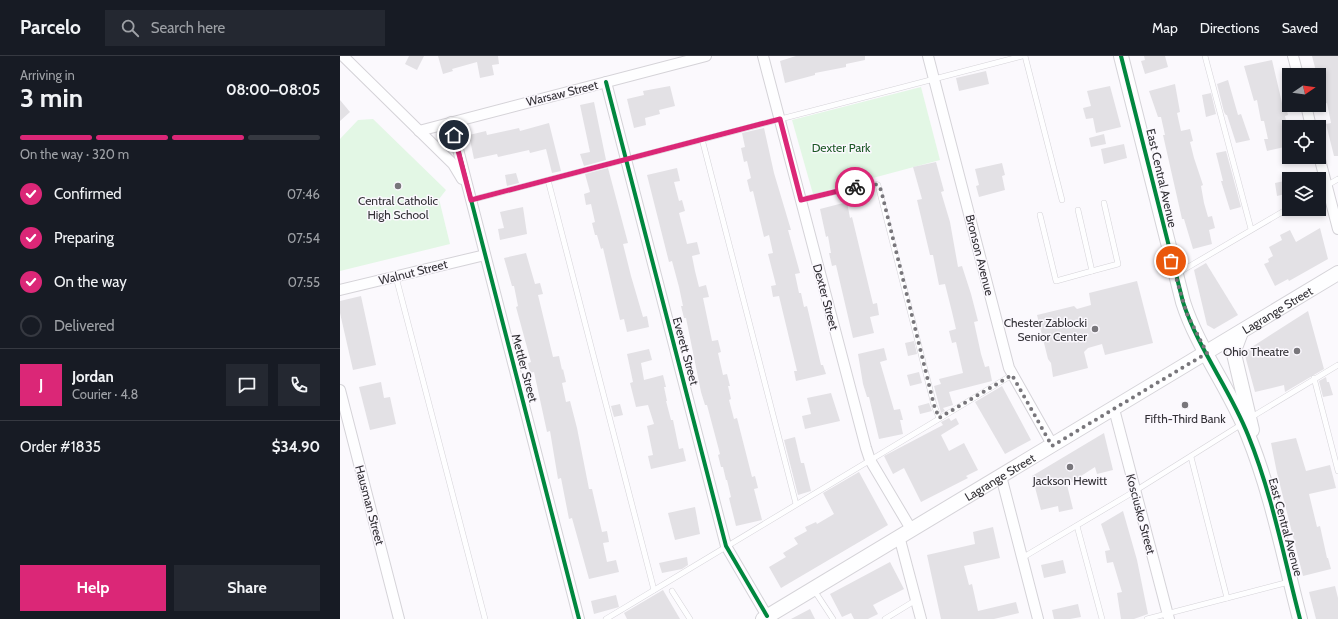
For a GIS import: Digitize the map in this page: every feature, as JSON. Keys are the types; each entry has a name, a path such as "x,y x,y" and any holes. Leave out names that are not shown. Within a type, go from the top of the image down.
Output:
{"street":[{"name":"Mettler Street","path":"343,56 453,164 465,184 471,200"},
{"name":"Warsaw Street","path":"419,131 706,56"},
{"name":"Dexter Street","path":"763,56 864,441 870,460 905,533 916,600 921,619"},
{"name":"Bronson Avenue","path":"928,56 1012,375 1052,446"},
{"name":"East Central Avenue","path":"1121,56 1156,189 1175,275 1187,314 1207,353 1246,421 1264,481 1300,619"},
{"path":"1293,56 1296,68"},
{"name":"Everett Street","path":"606,82 726,546 765,618"},
{"name":"Mettler Street","path":"451,122 580,619"},
{"path":"1326,196 1338,229"},
{"name":"Walnut Street","path":"340,290 485,255"},
{"name":"Lagrange Street","path":"765,618 1338,273"},
{"path":"1241,332 1234,354 1246,421"},
{"name":"Hausman Street","path":"340,390 399,619"},
{"name":"Kosciusko Street","path":"1114,409 1168,616"},
{"path":"1001,476 1038,619"}],"lane":[{"path":"471,200 1023,56 1062,200"},
{"path":"1205,56 1251,229"},
{"path":"702,140 796,504"},
{"path":"1326,186 1338,179"},
{"path":"548,180 654,590"},
{"path":"801,200 871,183 878,185 939,418"},
{"path":"1040,215 1056,281 1118,264 1104,203"},
{"path":"1078,210 1092,271"},
{"path":"1175,275 1282,212"},
{"path":"396,277 485,619"},
{"path":"1022,558 1191,457 1314,378 1338,365"},
{"path":"606,619 1012,375"},
{"path":"1314,378 1338,471"},
{"path":"1191,457 1227,598"},
{"path":"1077,526 1102,619"},
{"path":"1147,619 1168,616 1227,598 1290,582"},
{"path":"814,589 833,619"},
{"path":"672,591 690,619"},
{"path":"886,619 916,600"}],"green space":[{"name":"Dexter Park","path":"921,87 940,160 813,194 792,120"},
{"name":"Central Catholic High School","path":"373,119 446,190 439,199 450,244 340,271 340,139 358,120"}],"building":[{"path":"409,56 424,56 417,70 405,64"},
{"path":"438,56 498,56 499,64 492,65 494,75 480,78 477,62 452,69 453,71 443,74"},
{"path":"796,56 865,56 865,60 846,64 846,67 815,73 815,75 785,83 780,61"},
{"path":"1144,56 1165,56 1168,67 1145,74 1141,61 1145,60"},
{"path":"1312,56 1338,56 1338,156 1334,156 1326,124 1331,123 1326,103 1326,68 1315,68"},
{"path":"1272,60 1282,103 1282,112 1287,112 1288,115 1285,116 1286,120 1282,120 1282,148 1267,151 1264,139 1268,139 1264,121 1261,121 1257,100 1254,101 1244,66"},
{"path":"986,71 989,84 959,91 956,78"},
{"path":"1228,80 1238,115 1241,114 1250,140 1236,143 1227,115 1224,112 1217,84"},
{"path":"1175,84 1180,112 1177,113 1181,131 1190,129 1193,141 1190,142 1203,185 1201,186 1204,203 1208,217 1212,216 1215,228 1209,230 1212,244 1193,249 1184,219 1182,219 1163,135 1165,135 1161,117 1158,117 1149,91"},
{"path":"670,86 675,106 659,110 660,114 645,118 646,125 634,128 627,99 644,95 643,91"},
{"path":"1110,86 1121,127 1096,133 1093,118 1086,119 1083,108 1091,106 1087,91"},
{"path":"1211,93 1216,114 1206,117 1202,95"},
{"path":"340,100 350,112 340,121"},
{"path":"594,102 606,160 584,166 580,154 590,152 580,105"},
{"path":"549,123 561,171 552,173 546,149 530,153 529,150 498,157 497,154 474,159 469,135 486,131 487,135 519,128 520,131"},
{"path":"764,128 774,173 791,230 788,230 800,273 795,274 799,293 801,293 804,307 807,306 821,365 823,365 826,374 796,381 794,371 797,371 779,296 773,297 771,286 776,285 768,254 773,253 769,235 764,237 753,191 750,192 747,180 751,178 747,161 744,162 741,148 745,147 742,133"},
{"path":"1104,134 1106,144 1091,147 1089,138"},
{"path":"1124,144 1127,158 1104,164 1101,149"},
{"path":"1226,151 1241,207 1230,210 1221,181 1223,181 1216,153"},
{"path":"936,162 944,191 941,192 950,222 958,267 962,266 971,294 978,321 974,322 981,354 985,367 989,366 992,381 949,392 953,405 943,408 945,411 941,413 934,386 941,384 939,379 963,373 956,342 952,343 949,331 956,329 945,284 939,285 933,255 930,255 917,200 922,199 913,167"},
{"path":"1002,163 1005,175 1002,176 1005,190 979,197 976,186 979,185 975,169"},
{"path":"608,168 628,243 623,244 631,276 643,317 647,316 649,327 627,332 624,319 620,320 603,248 601,249 597,235 595,235 592,223 595,222 591,204 586,205 584,194 590,192 585,174"},
{"path":"677,168 680,181 674,182 679,201 682,200 685,211 679,213 687,244 697,242 700,254 692,256 699,287 706,285 709,297 703,298 712,341 718,340 721,352 718,353 723,375 727,374 730,386 728,386 731,399 729,400 734,419 737,418 752,477 755,476 758,488 754,489 762,520 736,526 729,498 731,497 727,480 723,467 721,467 718,455 720,454 707,405 705,405 701,392 686,318 684,318 681,306 683,306 679,287 672,261 669,262 647,175"},
{"path":"516,173 519,183 507,186 505,175"},
{"path":"1282,182 1282,195 1277,196 1275,183"},
{"path":"847,202 873,304 877,303 879,315 870,317 874,333 853,338 836,265 832,266 829,253 831,253 828,236 826,237 820,209"},
{"path":"523,207 527,234 500,240 498,229 504,228 500,212"},
{"path":"1320,228 1328,259 1289,281 1288,279 1275,286 1264,264 1269,262 1268,259 1273,256 1269,247 1282,240 1280,235 1290,230 1296,242"},
{"path":"526,253 535,284 540,283 543,294 538,295 553,357 559,356 562,370 563,369 566,382 562,383 566,402 570,401 589,489 592,489 602,532 607,531 609,542 603,543 607,562 616,560 619,572 589,579 572,518 569,519 561,478 558,479 550,431 547,432 534,372 530,373 528,363 531,362 516,307 518,306 514,286 512,286 504,258"},
{"path":"1206,263 1238,315 1214,329 1207,325 1194,270"},
{"name":"Chester Zablocki Senior Center","path":"1137,281 1153,343 1105,355 1102,344 1088,348 1084,352 1088,368 1053,377 1051,363 1048,359 1037,315 1074,306 1077,309 1091,305 1089,293"},
{"path":"361,296 376,365 353,370 340,313 340,301"},
{"name":"Ohio Theatre","path":"1308,311 1324,369 1285,392 1284,385 1255,392 1244,352"},
{"path":"914,341 917,354 908,356 905,343"},
{"path":"884,348 887,360 880,362 894,410 900,409 903,420 900,420 903,434 879,439 869,397 867,397 863,384 858,354"},
{"path":"649,349 652,360 641,363 644,380 663,375 666,387 664,387 666,401 671,420 673,420 679,449 683,448 686,461 651,469 648,456 653,455 647,426 654,424 648,405 636,407 630,383 633,382 627,354"},
{"path":"919,372 922,383 910,386 907,375"},
{"path":"1326,377 1333,395 1323,397 1319,381"},
{"path":"381,382 384,398 390,397 396,424 370,430 359,387"},
{"path":"1002,386 1031,440 1005,454 975,402"},
{"path":"831,393 840,421 805,429 802,416 811,414 807,398"},
{"path":"929,403 932,411 920,414 918,406"},
{"path":"620,404 623,415 614,417 611,406"},
{"path":"949,418 951,421 956,418 959,424 941,435 949,451 964,443 978,470 966,476 968,478 921,502 904,468 893,474 884,456 943,425 941,422"},
{"path":"1104,433 1113,470 1097,474 1095,467 1067,485 1073,509 1059,512 1058,506 1041,510 1032,476"},
{"path":"795,437 801,463 804,463 811,491 798,495 784,440"},
{"path":"1296,438 1306,471 1330,465 1336,488 1309,494 1317,527 1320,526 1331,569 1303,576 1271,443"},
{"path":"859,472 888,525 781,588 769,567 786,557 783,553 798,544 794,538 807,531 805,527 816,522 817,524 834,514 823,493"},
{"path":"695,507 700,534 675,540 668,513"},
{"path":"1123,511 1137,560 1148,614 1134,619 1121,619 1117,593 1122,592 1113,562 1107,563 1105,551 1110,550 1101,524"},
{"path":"993,527 1000,558 964,566 969,585 972,584 978,611 1016,602 1019,613 994,619 941,619 927,555 975,544 973,532"},
{"path":"687,557 688,565 682,569 662,573 659,563"},
{"path":"1063,560 1066,573 1044,578 1041,565"},
{"path":"890,562 904,589 873,605 878,614 868,619 854,619 851,613 842,617 830,594"},
{"path":"1335,586 1338,598 1338,619 1316,619 1309,592"},
{"path":"663,590 680,619 627,619 624,613"},
{"path":"616,595 619,607 594,614 591,601"},
{"path":"1078,604 1081,617 1054,619 1052,610"},
{"path":"810,609 815,619 791,619"}],"cycle path":[{"path":"1121,56 1183,302 1189,319 1205,353 1241,418 1248,435 1271,503 1300,619"},
{"path":"606,82 726,546 767,616"},
{"path":"451,122 579,619"}],"way so far":[{"path":"855,187 871,183 878,185 881,190 934,405 939,418 1012,375 1052,446 1207,353 1187,314 1171,261"}],"place":[{"name":"Central Catholic High School","path":"398,186"},
{"name":"Chester Zablocki Senior Center","path":"1095,329"},
{"name":"Ohio Theatre","path":"1297,351"},
{"name":"Fifth-Third Bank","path":"1185,405"},
{"name":"Jackson Hewitt","path":"1070,467"}],"route":[{"path":"454,135 471,200 780,119 801,200 855,187"}]}
